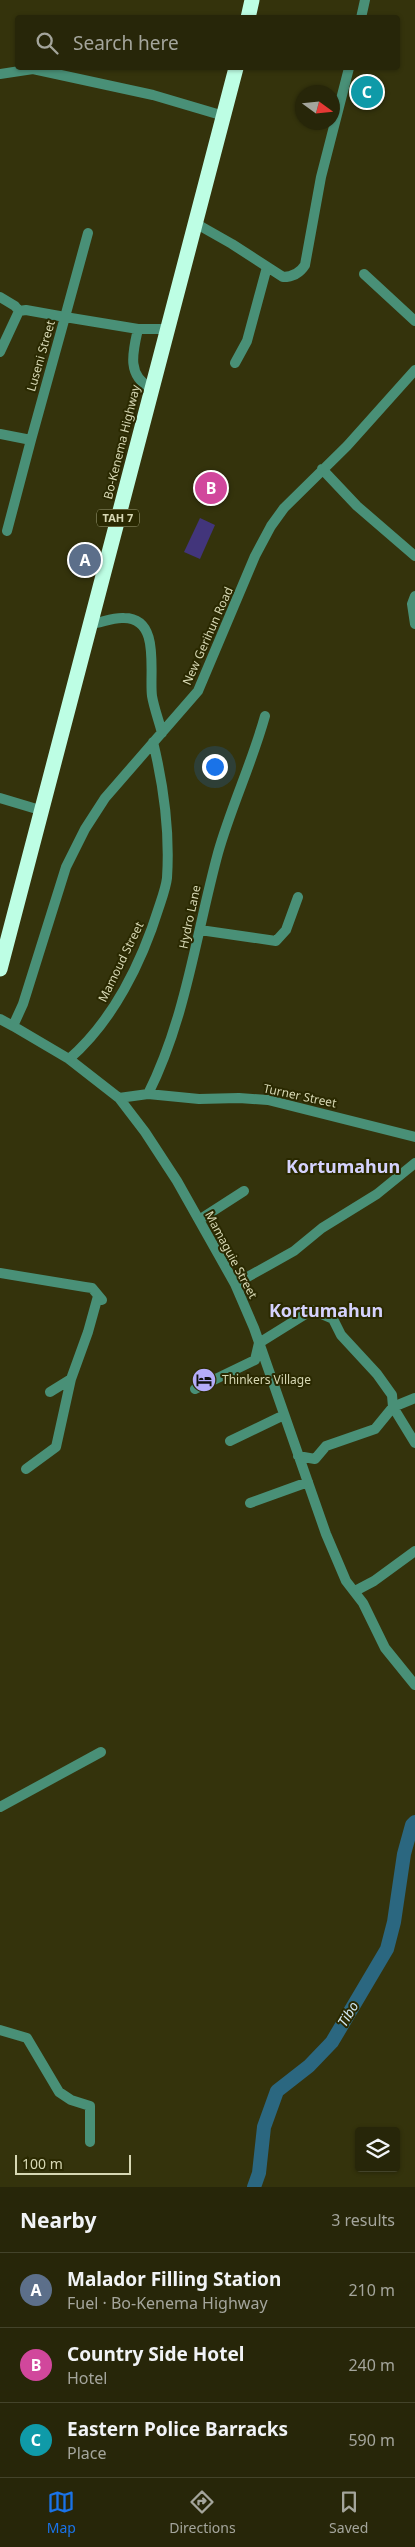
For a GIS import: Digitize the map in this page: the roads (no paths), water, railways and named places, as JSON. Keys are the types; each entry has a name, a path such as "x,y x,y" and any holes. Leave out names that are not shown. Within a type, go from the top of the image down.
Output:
{"highway":[{"path":"249,15 252,0"},
{"name":"Bo-Kenema Highway","path":"0,970 40,810 236,70"}],"street":[{"path":"362,15 365,0"},
{"path":"0,74 26,70"},
{"path":"38,70 153,94 224,116"},
{"path":"195,223 283,277 289,277 301,271 305,265 321,177 348,70"},
{"path":"19,311 26,310 65,317 88,233"},
{"path":"235,363 247,341 267,267"},
{"path":"364,274 415,321"},
{"path":"0,297 15,306 19,311"},
{"path":"0,352 19,311"},
{"name":"Luseni Street","path":"7,531 30,440 65,317 138,329 166,330"},
{"path":"138,329 133,352 133,368 139,380 151,388"},
{"name":"New Gerihun Road","path":"13,1026 23,1004 66,867 85,828 105,798 198,690 255,556 271,526 284,508 367,424 415,370"},
{"path":"0,434 30,440"},
{"path":"322,469 357,506 415,556"},
{"path":"415,596 412,604 415,624"},
{"path":"90,624 125,618 139,622 146,630 151,648 152,697 162,733"},
{"name":"Hydro Lane","path":"148,1094 162,1066 180,1010 194,962 223,836 254,757 266,716"},
{"name":"Mamoud Street","path":"69,1059 82,1048 110,1013 149,936 167,880 167,825 153,742"},
{"path":"0,798 40,810"},
{"path":"200,930 276,941 286,930 298,897"},
{"path":"0,1019 13,1026"},
{"name":"Mamaguie Street","path":"13,1026 69,1059 119,1098 145,1132 199,1220 235,1284 259,1343 330,1544 346,1581 363,1603 385,1648 415,1686"},
{"path":"119,1098 148,1094"},
{"name":"Turner Street","path":"148,1094 199,1099 239,1098 268,1100 362,1122 415,1137"},
{"path":"235,1284 294,1251 322,1228 377,1194 415,1163"},
{"path":"199,1220 244,1191"},
{"path":"0,1273 85,1286 92,1288 100,1298 71,1379 56,1447 26,1469"},
{"path":"195,1389 255,1360 259,1343 312,1310 333,1319 341,1335 352,1349 377,1374 392,1395 393,1407 415,1443"},
{"path":"50,1392 71,1379"},
{"path":"298,1456 315,1459 326,1446 375,1429 393,1407 415,1398"},
{"path":"230,1441 284,1415"},
{"path":"250,1503 308,1482"},
{"path":"355,1591 415,1551"},
{"path":"0,1807 101,1752"},
{"path":"0,2030 27,2038 60,2092 71,2100 90,2106 90,2142"}],"waterway":[{"name":"Tibo","path":"254,2187 259,2173 264,2127 277,2091 309,2066 332,2042 387,1949 394,1922 404,1854 412,1825 415,1822"}],"place":[{"name":"Eastern Police Barracks","path":"367,92"},
{"name":"Country Side Hotel","path":"211,488"},
{"name":"Malador Filling Station","path":"85,560"},
{"name":"Thinkers Village","path":"204,1380"}],"district":[{"name":"Kortumahun","path":"343,1167"},
{"name":"Kortumahun","path":"326,1311"}]}
